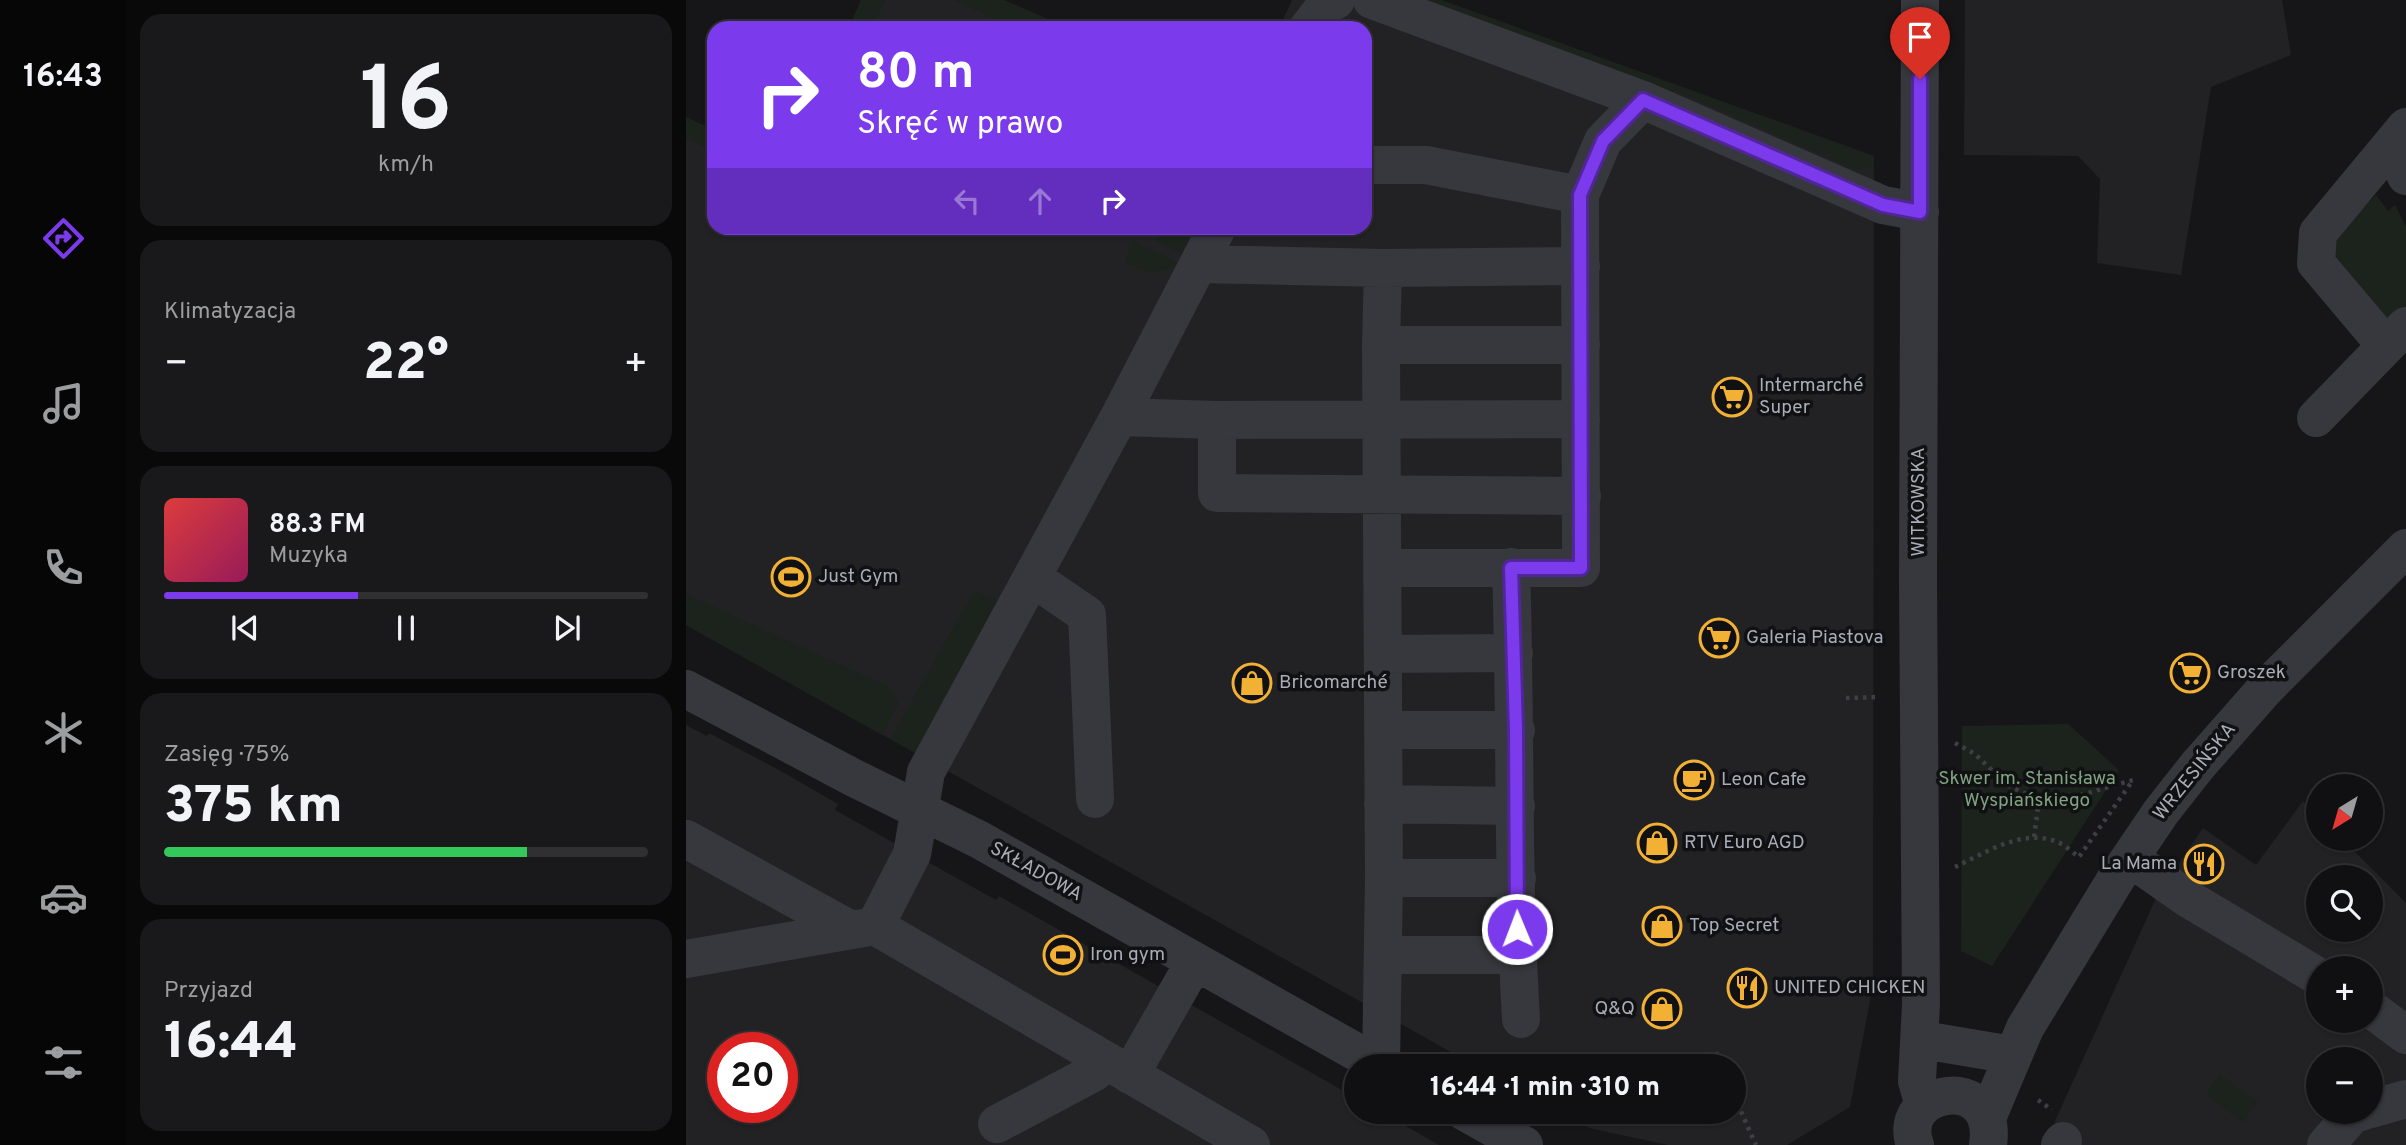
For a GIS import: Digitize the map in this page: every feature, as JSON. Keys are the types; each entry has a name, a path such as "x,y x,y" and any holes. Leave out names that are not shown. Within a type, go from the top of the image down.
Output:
{"street":[{"path":"1313,21 1325,6 1336,0"},
{"path":"1372,0 1643,100 1883,205 1920,212"},
{"name":"WITKOWSKA","path":"1920,0 1921,1004 1917,1081 1964,1116"},
{"path":"1383,568 1581,568 1580,195 1603,141 1643,100"},
{"path":"2316,418 2396,336 2316,263 2318,233 2402,149"},
{"path":"1372,165 1426,164 1580,195"},
{"path":"686,959 863,928 912,854 926,772 1033,578 1214,235"},
{"path":"1199,264 1383,268 1581,267"},
{"path":"1381,1054 1384,955 1381,420 1383,268"},
{"path":"1381,345 1581,345"},
{"path":"1119,417 1217,420 1581,419"},
{"path":"1217,420 1217,493 1582,496"},
{"name":"WRZESIŃSKA","path":"1964,1116 2161,813 2222,737 2265,689 2406,548"},
{"path":"1511,568 1516,730 1517,955 1521,1019"},
{"path":"1033,578 1087,615 1095,799"},
{"path":"1383,654 1514,653"},
{"name":"SKŁADOWA","path":"686,689 854,778 978,839 1360,1054"},
{"path":"1383,730 1516,730"},
{"path":"1383,804 1516,806"},
{"path":"686,839 863,928 1116,1067 1251,1145"},
{"path":"2130,858 2187,898 2306,969"},
{"path":"1384,878 1517,878"},
{"path":"1384,955 1517,955"},
{"path":"997,1124 1095,1072 1116,1067 1195,961"},
{"name":"WITKOWSKA","path":"1921,1004 1964,1116"},
{"path":"2383,1018 2406,1035"},
{"path":"1936,1042 2012,1041"},
{"path":"2383,1106 2406,1099"},
{"path":"1915,1145 1914,1122 1964,1116"},
{"path":"1486,1124 1524,1145"},
{"path":"2326,1145 2344,1124"}],"path":[{"path":"1846,698 1879,697"},
{"path":"1954,868 2017,840 2034,837 2057,842 2079,857 2133,780 2074,797 2039,800 2007,785 1975,754 1955,743"},
{"path":"2034,837 2039,800"},
{"path":"2038,1100 2060,1133"},
{"path":"1746,1123 1756,1145"}],"shaded area":[{"path":"861,0 1004,0 1052,21 852,21"},
{"path":"1292,0 1441,0 1874,156 1873,985 1850,1107 1787,1145 1668,1145 1589,1128 1582,1124 1746,1124 1746,1054 1455,1054 686,625 686,117 707,127 707,235 1372,235 1372,21 1282,21"},
{"path":"1965,0 2282,0 2291,55 2211,87 2181,275 2097,263 2100,179 2078,156 1964,155"},
{"path":"686,725 707,736 709,733 781,771 838,804 835,810 996,900 999,896 1344,1091 1344,1124 1403,1124 1439,1145 686,1145"},
{"path":"2303,801 2306,804 2306,851 2354,851 2368,865 2306,865 2306,942 2383,942 2383,880 2406,903 2406,1145 2069,1145 2050,1132 2156,898 2203,828 2256,865"}],"green space":[{"path":"861,0 885,0 875,21 852,21"},
{"path":"953,0 1004,0 1052,21 1000,21"},
{"path":"1412,0 1441,0 1874,156 1874,168 1857,169 1847,166 1674,90 1671,96"},
{"path":"686,117 707,127 707,148 686,139"},
{"path":"2376,195 2388,211 2395,205 2406,227 2406,307 2388,326 2331,258 2335,236"},
{"path":"1159,235 1191,235 1182,253 1156,242"},
{"path":"1133,241 1177,262 1158,272 1145,271 1124,263"},
{"path":"974,591 1000,602 915,753 890,739"},
{"path":"686,594 890,687 899,702 882,735 686,625"},
{"name":"Skwer im. Stanisława Wyspiańskiego","path":"2068,724 2119,770 1992,966 1961,951 1962,726"},
{"path":"2219,1074 2258,1101 2243,1122 2206,1096"}],"place":[{"name":"Intermarché Super","path":"1732,397"},
{"name":"Just Gym","path":"791,577"},
{"name":"Galeria Piastova","path":"1719,638"},
{"name":"Groszek","path":"2190,673"},
{"name":"Bricomarché","path":"1252,683"},
{"name":"Leon Cafe","path":"1694,780"},
{"name":"RTV Euro AGD","path":"1657,843"},
{"name":"La Mama","path":"2204,864"},
{"name":"Top Secret","path":"1662,926"},
{"name":"Iron gym","path":"1063,955"},
{"name":"UNITED CHICKEN","path":"1747,988"},
{"name":"Q&Q","path":"1662,1009"}],"route":[{"path":"1517,929 1516,730 1511,568 1581,568 1580,195 1603,141 1643,100 1883,205 1920,212 1920,79"}]}
